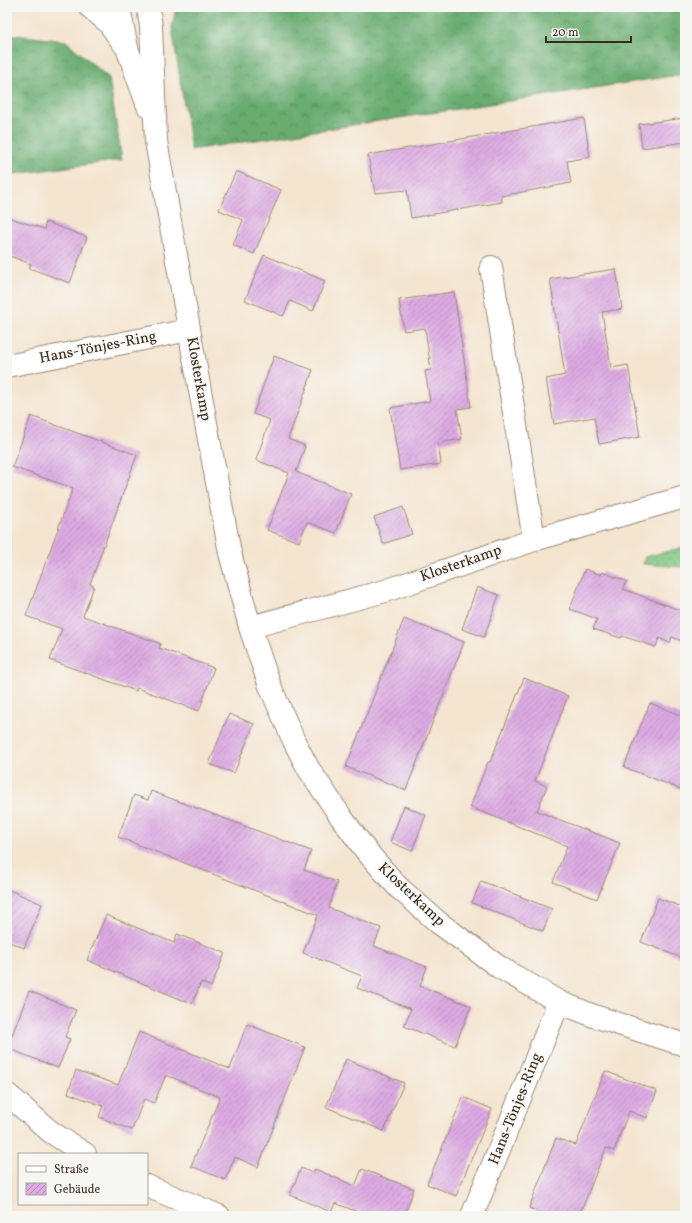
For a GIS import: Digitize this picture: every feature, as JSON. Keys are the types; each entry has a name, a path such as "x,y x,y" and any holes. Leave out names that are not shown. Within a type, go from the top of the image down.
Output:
{"street":[{"name":"Klosterkamp","path":"90,7 108,22 126,48"},
{"name":"Klosterkamp","path":"119,7 126,48 156,128"},
{"name":"Klosterkamp","path":"148,7 151,27 156,141 230,553 250,627 270,686 294,741 308,768 367,852 399,888 439,923 499,967 559,1002 594,1016 685,1046"},
{"path":"491,267 534,540"},
{"name":"Hans-Tönjes-Ring","path":"7,366 189,330"},
{"name":"Klosterkamp","path":"250,627 385,591 534,540 685,497"},
{"name":"Hans-Tönjes-Ring","path":"472,1216 559,1002"},
{"path":"7,1094 51,1132 83,1153"},
{"path":"148,1186 219,1216"}],"green space":[{"path":"176,7 685,7 685,74 191,150 172,28"},
{"path":"7,34 66,41 109,78 122,160 7,175"},
{"path":"685,547 685,567 643,564 645,557"}],"building":[{"path":"584,118 590,157 567,161 571,183 501,196 502,202 411,218 407,190 375,193 368,155"},
{"path":"685,118 685,142 642,148 639,124"},
{"path":"236,171 281,190 254,254 233,245 243,220 219,210"},
{"path":"7,217 44,229 46,222 87,237 70,283 29,268 31,264 7,255"},
{"path":"264,255 325,281 313,311 290,301 283,316 245,300"},
{"path":"616,269 622,309 602,312 611,368 628,365 640,437 599,444 594,417 554,424 546,379 565,375 550,279"},
{"path":"454,292 471,407 457,409 462,439 438,443 441,464 400,470 390,408 430,401 425,371 431,370 425,328 404,331 399,300"},
{"path":"274,356 313,370 288,439 305,446 296,472 351,494 336,533 307,522 299,542 267,530 289,473 256,460 270,420 253,414"},
{"path":"31,416 137,455 90,584 94,586 83,616 161,644 159,648 214,668 199,711 137,688 136,691 50,660 62,629 26,616 73,488 12,467"},
{"path":"403,507 412,534 383,544 374,517"},
{"path":"585,569 601,575 602,572 626,581 623,589 685,612 685,642 672,637 670,643 659,638 656,647 622,636 621,638 593,629 597,619 570,609"},
{"path":"477,587 499,595 484,637 462,629"},
{"path":"404,619 464,642 406,790 346,767"},
{"path":"524,678 568,696 535,781 547,786 537,811 620,843 597,899 553,882 567,846 470,807"},
{"path":"650,703 685,717 685,791 624,767"},
{"path":"229,714 254,724 234,773 209,764"},
{"path":"151,791 311,851 304,870 337,882 329,908 381,928 374,946 427,967 420,986 471,1006 455,1046 404,1026 411,1009 357,988 362,976 303,953 318,915 118,837 134,795 148,800"},
{"path":"404,806 426,815 412,851 390,842"},
{"path":"481,881 552,909 543,931 472,903"},
{"path":"7,889 42,904 24,948 7,941"},
{"path":"658,898 685,908 685,959 641,942"},
{"path":"106,915 174,943 177,934 225,953 211,987 201,982 192,1004 87,960"},
{"path":"29,991 76,1010 65,1037 70,1039 58,1068 7,1048"},
{"path":"247,1024 305,1047 258,1167 235,1157 225,1180 191,1166 220,1097 166,1075 154,1103 144,1099 132,1130 99,1117 103,1106 68,1093 76,1070 118,1085 139,1032 230,1069"},
{"path":"346,1059 404,1083 384,1131 326,1107"},
{"path":"605,1071 657,1091 647,1118 629,1111 614,1151 606,1148 579,1216 548,1216 529,1208 556,1138 576,1145"},
{"path":"463,1097 492,1109 456,1196 427,1184"},
{"path":"301,1168 313,1173 315,1169 355,1186 362,1169 414,1189 404,1216 368,1216 335,1203 331,1212 290,1195"}]}
